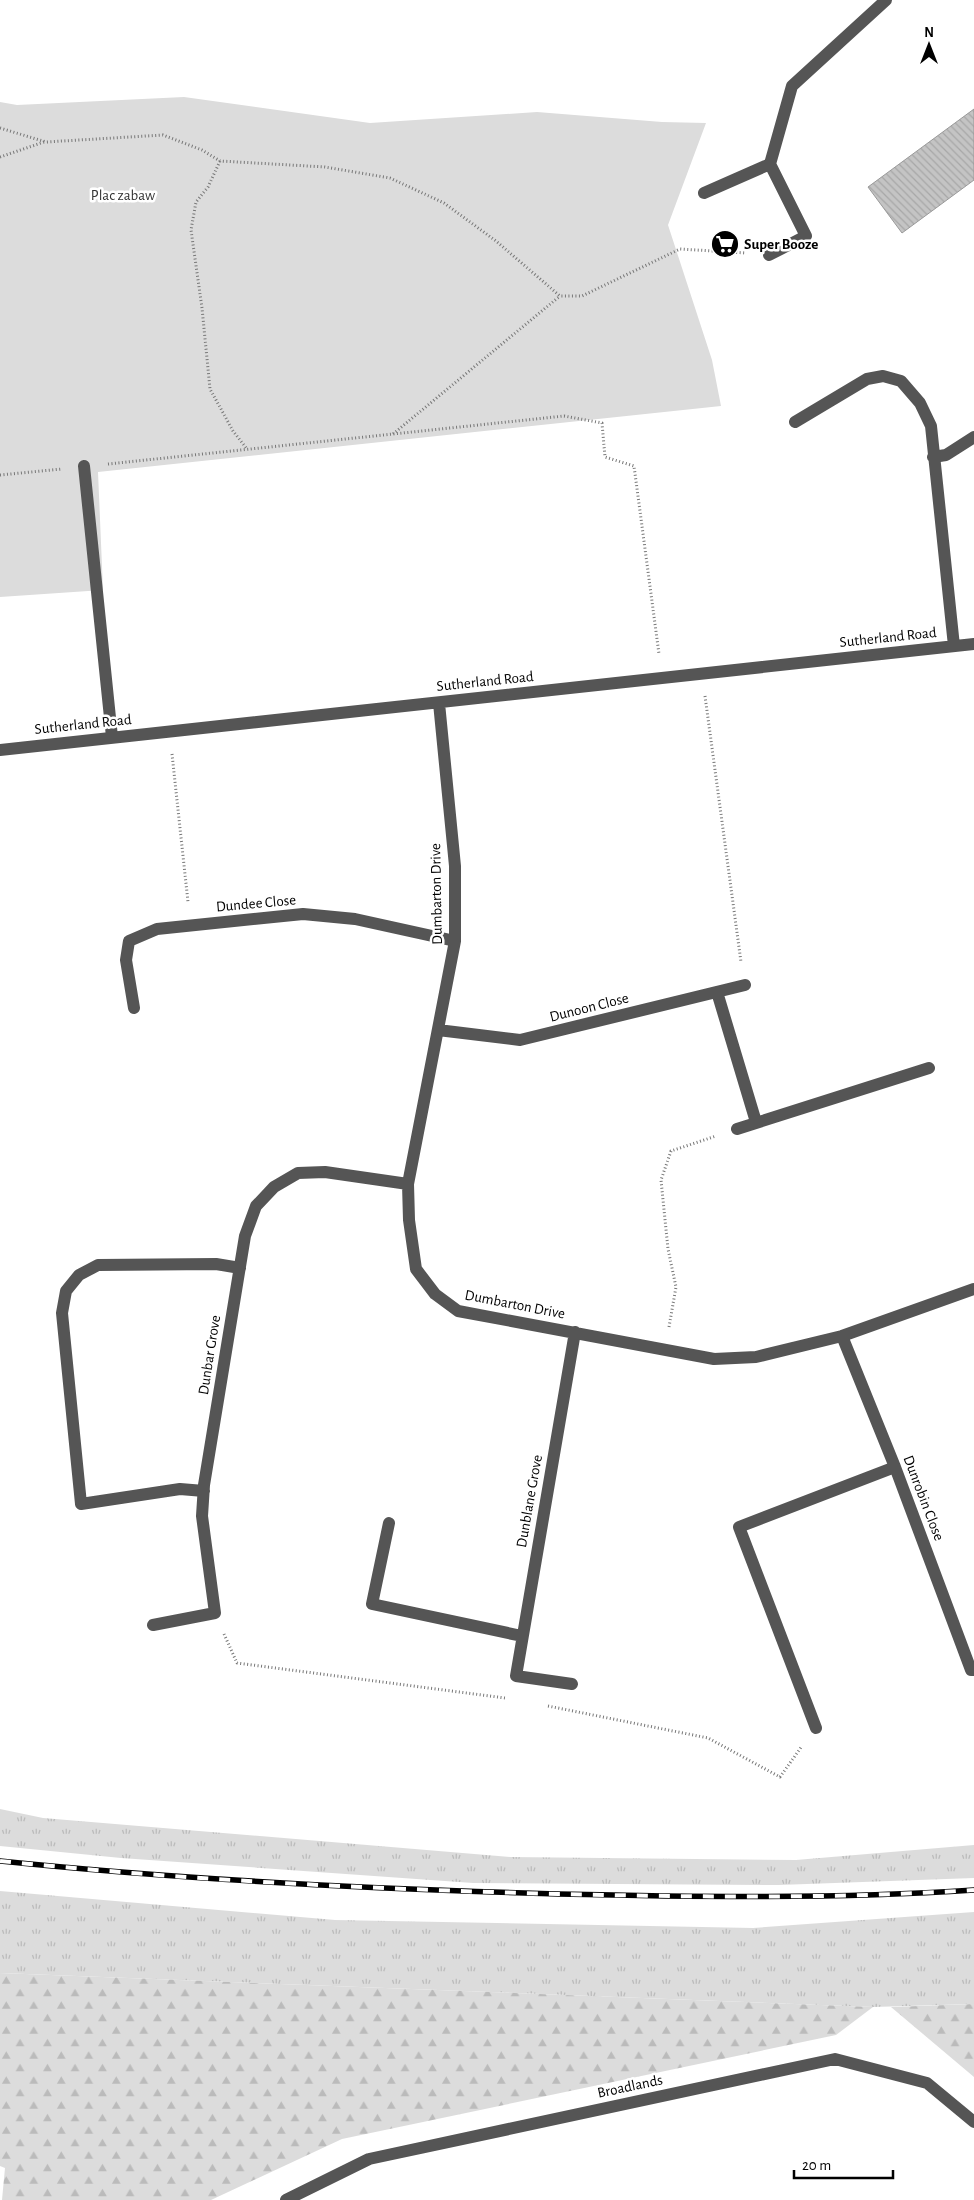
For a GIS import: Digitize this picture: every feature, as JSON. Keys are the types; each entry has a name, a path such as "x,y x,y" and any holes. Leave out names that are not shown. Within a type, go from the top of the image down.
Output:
{"street":[{"path":"769,255 806,236 770,164 792,86 886,0"},
{"path":"704,193 770,164"},
{"path":"795,422 867,379 883,376 901,381 920,403 931,426 954,646"},
{"path":"933,457 946,455 974,436"},
{"path":"84,466 112,737"},
{"name":"Sutherland Road","path":"0,750 974,644"},
{"name":"Dumbarton Drive","path":"439,703 455,866 455,941 408,1184 409,1220 416,1269 435,1294 458,1311 714,1359 756,1357 842,1336 974,1289"},
{"name":"Dundee Close","path":"134,1008 126,960 129,941 157,929 303,914 355,919 455,941"},
{"name":"Dunoon Close","path":"438,1030 520,1040 745,985"},
{"path":"717,992 756,1122"},
{"path":"738,1129 929,1068"},
{"name":"Dunbar Grove","path":"215,1613 202,1516 204,1492 245,1236 256,1206 274,1186 298,1173 325,1172 408,1184"},
{"path":"204,1492 180,1489 81,1504 62,1313 66,1291 79,1274 98,1265 216,1264 240,1268"},
{"name":"Dunblane Grove","path":"572,1684 516,1676 575,1332"},
{"name":"Dunrobin Close","path":"842,1336 896,1468 971,1670 974,1670"},
{"path":"816,1728 739,1527 896,1468"},
{"path":"389,1523 372,1604 522,1636"},
{"path":"154,1625 215,1613"},
{"name":"Broadlands","path":"286,2200 369,2159 835,2059 927,2083 974,2122"}],"path":[{"path":"0,128 46,142"},
{"path":"0,157 46,142 163,134 202,150 220,161 325,167 390,178 444,203 496,241 560,296"},
{"path":"220,161 208,187 196,202 191,230 202,308 210,389 233,431 247,449"},
{"path":"392,434 560,296 582,296 680,249 769,255"},
{"path":"0,475 564,416 602,423 606,457 634,466 662,678"},
{"path":"702,673 745,985"},
{"path":"170,731 190,925"},
{"path":"666,1350 676,1287 668,1249 661,1180 672,1151 738,1129"},
{"path":"215,1613 237,1663 510,1699"},
{"path":"546,1706 708,1738 780,1777 816,1728"}],"green space":[{"name":"Plac zabaw","path":"184,97 370,123 537,112 662,122 706,123 668,225 712,360 721,406 98,472 103,590 0,597 0,102 17,105"},
{"path":"0,1809 43,1818 510,1857 796,1860 974,1845 974,1878 779,1885 473,1883 121,1858 0,1846"},
{"path":"0,1891 335,1920 753,1928 974,1912 974,2004 873,2007 0,1973"},
{"path":"0,1973 873,2007 836,2035 342,2139 211,2200 2,2200 5,2168 0,2166"},
{"path":"974,2004 974,2077 891,2007"}],"building":[{"path":"974,109 974,180 902,233 868,187"}],"railway":[{"path":"0,1861 209,1878 488,1892 766,1896 870,1895 974,1890"}],"place":[{"name":"Super Booze","path":"725,244"}]}
